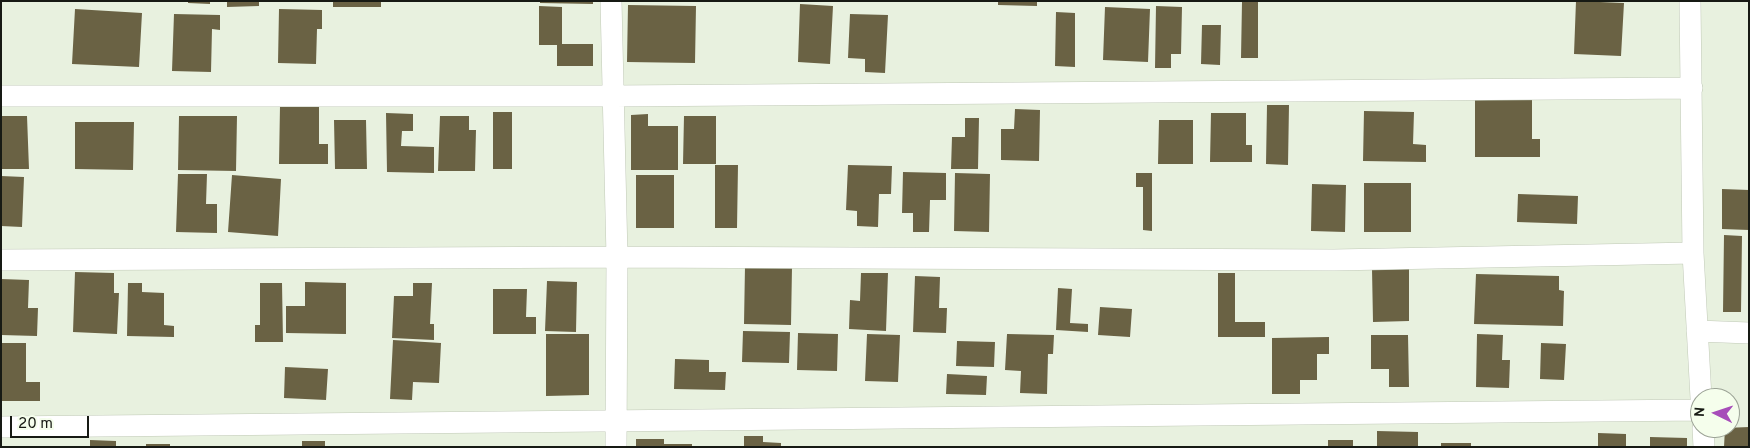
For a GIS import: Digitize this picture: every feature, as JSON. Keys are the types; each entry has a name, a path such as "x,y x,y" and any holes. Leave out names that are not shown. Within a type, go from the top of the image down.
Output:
{"street":[{"path":"611,1 617,257 616,447"},
{"path":"1690,1 1693,253 1700,388"},
{"path":"1,96 614,96 1692,88"},
{"path":"1,260 617,257 1334,260 1693,253"},
{"path":"1697,332 1749,332"},
{"path":"1,427 615,419 1690,410"}],"building":[{"path":"188,1 210,1 210,4 188,3"},
{"path":"227,1 259,1 259,6 227,7"},
{"path":"333,1 381,1 381,7 333,7"},
{"path":"540,1 593,1 593,4 540,3"},
{"path":"998,1 1037,1 1037,6 998,5"},
{"path":"1576,1 1624,3 1621,56 1574,54"},
{"path":"1242,2 1258,2 1258,58 1241,58"},
{"path":"800,4 833,6 830,64 798,62"},
{"path":"628,5 696,6 695,63 627,62"},
{"path":"539,6 562,7 562,44 593,44 593,66 557,66 557,45 539,45"},
{"path":"1156,6 1182,7 1181,54 1171,54 1171,68 1155,68"},
{"path":"1105,7 1150,9 1148,62 1103,60"},
{"path":"75,9 142,13 139,67 72,64"},
{"path":"279,9 322,10 322,29 317,29 316,64 278,63"},
{"path":"1056,12 1075,13 1075,67 1055,66"},
{"path":"174,14 220,15 220,30 212,29 211,72 172,71"},
{"path":"850,14 888,15 885,73 865,72 865,59 848,58"},
{"path":"1202,25 1221,25 1220,65 1201,64"},
{"path":"1532,97 1532,139 1540,139 1540,157 1475,157 1475,98"},
{"path":"1267,105 1289,105 1288,165 1266,164"},
{"path":"280,106 319,107 319,144 328,144 328,164 279,164"},
{"path":"1015,109 1040,110 1039,161 1001,160 1001,129 1014,129"},
{"path":"1364,111 1414,112 1413,144 1426,145 1426,162 1363,161"},
{"path":"493,112 512,112 512,169 493,169"},
{"path":"386,113 413,114 413,131 402,131 401,146 434,147 434,173 387,172"},
{"path":"1211,113 1246,113 1246,145 1252,145 1252,162 1210,162"},
{"path":"648,114 648,126 678,126 678,170 631,170 631,115"},
{"path":"1,116 27,116 29,169 1,169"},
{"path":"179,116 237,116 236,171 178,170"},
{"path":"440,116 469,116 469,130 476,130 475,171 438,171"},
{"path":"684,116 716,116 716,164 683,164"},
{"path":"965,118 979,118 978,169 951,169 952,137 965,137"},
{"path":"334,120 366,120 367,169 335,169"},
{"path":"1159,120 1193,120 1193,164 1158,164"},
{"path":"75,122 134,122 133,170 75,169"},
{"path":"715,165 738,165 737,228 715,228"},
{"path":"848,165 892,166 891,194 879,194 878,227 857,226 857,211 846,210"},
{"path":"903,172 946,173 946,200 930,200 929,232 913,232 913,213 902,213"},
{"path":"955,173 990,174 989,232 954,231"},
{"path":"1136,173 1152,173 1152,231 1143,230 1143,187 1136,187"},
{"path":"178,174 207,174 206,204 217,204 217,233 176,232"},
{"path":"232,175 281,179 278,236 228,232"},
{"path":"636,175 674,175 674,228 636,228"},
{"path":"1,176 24,177 22,227 1,226"},
{"path":"1364,183 1411,183 1411,232 1364,232"},
{"path":"1312,184 1346,185 1345,232 1311,231"},
{"path":"1722,189 1749,190 1749,230 1722,229"},
{"path":"1518,194 1578,196 1577,224 1517,222"},
{"path":"1724,235 1742,236 1741,312 1723,312"},
{"path":"745,266 792,267 791,325 744,324"},
{"path":"1372,269 1409,269 1409,321 1373,322"},
{"path":"75,272 114,273 114,293 119,293 117,334 73,332"},
{"path":"861,273 888,273 886,331 849,329 850,300 860,301"},
{"path":"1218,273 1235,273 1235,322 1265,322 1265,337 1218,337"},
{"path":"1476,274 1559,276 1559,290 1564,291 1563,326 1474,324"},
{"path":"915,276 940,277 939,308 947,308 946,333 913,332"},
{"path":"1,279 29,280 28,308 38,308 37,336 1,335"},
{"path":"547,281 577,282 576,332 545,331"},
{"path":"305,282 346,283 346,334 286,333 286,306 305,306"},
{"path":"128,283 142,283 142,292 164,293 164,325 174,326 174,337 127,336"},
{"path":"260,283 282,283 283,342 255,342 255,325 260,325"},
{"path":"413,283 432,283 430,324 434,324 434,340 392,338 394,296 413,296"},
{"path":"1058,288 1072,289 1070,323 1088,324 1088,332 1056,330"},
{"path":"493,289 527,289 526,317 536,317 536,334 493,334"},
{"path":"1100,307 1132,309 1130,337 1098,335"},
{"path":"743,331 790,332 789,363 742,362"},
{"path":"798,333 838,334 837,371 797,370"},
{"path":"546,334 589,334 589,395 546,396"},
{"path":"867,334 900,335 898,382 865,381"},
{"path":"1007,334 1054,335 1053,354 1048,354 1047,394 1020,393 1021,371 1005,370"},
{"path":"1477,334 1503,335 1502,360 1510,360 1509,388 1476,387"},
{"path":"1371,335 1408,335 1409,387 1389,387 1389,369 1371,369"},
{"path":"1329,337 1329,354 1317,354 1317,380 1300,380 1300,394 1272,394 1272,338"},
{"path":"393,340 441,343 439,383 413,382 412,400 390,399"},
{"path":"957,341 995,342 994,367 956,366"},
{"path":"1,343 26,343 26,382 40,382 40,401 1,401"},
{"path":"1541,343 1566,344 1564,380 1540,379"},
{"path":"675,359 709,360 709,372 726,372 725,390 674,389"},
{"path":"285,367 328,369 326,400 284,398"},
{"path":"947,374 987,376 986,395 946,394"},
{"path":"1740,427 1749,427 1749,447 1724,447 1724,438 1740,438"},
{"path":"1377,431 1418,432 1418,447 1377,447"},
{"path":"1598,433 1626,434 1626,447 1598,447"},
{"path":"744,436 763,436 763,442 781,443 781,447 744,447"},
{"path":"1650,437 1687,438 1687,447 1650,447"},
{"path":"636,439 664,439 664,444 692,444 692,447 636,447"},
{"path":"90,440 116,441 116,447 90,447"},
{"path":"1328,440 1353,440 1353,447 1328,447"},
{"path":"302,441 325,441 325,447 302,447"},
{"path":"1441,443 1471,443 1471,447 1441,447"},
{"path":"146,444 170,444 170,447 146,447"}]}
